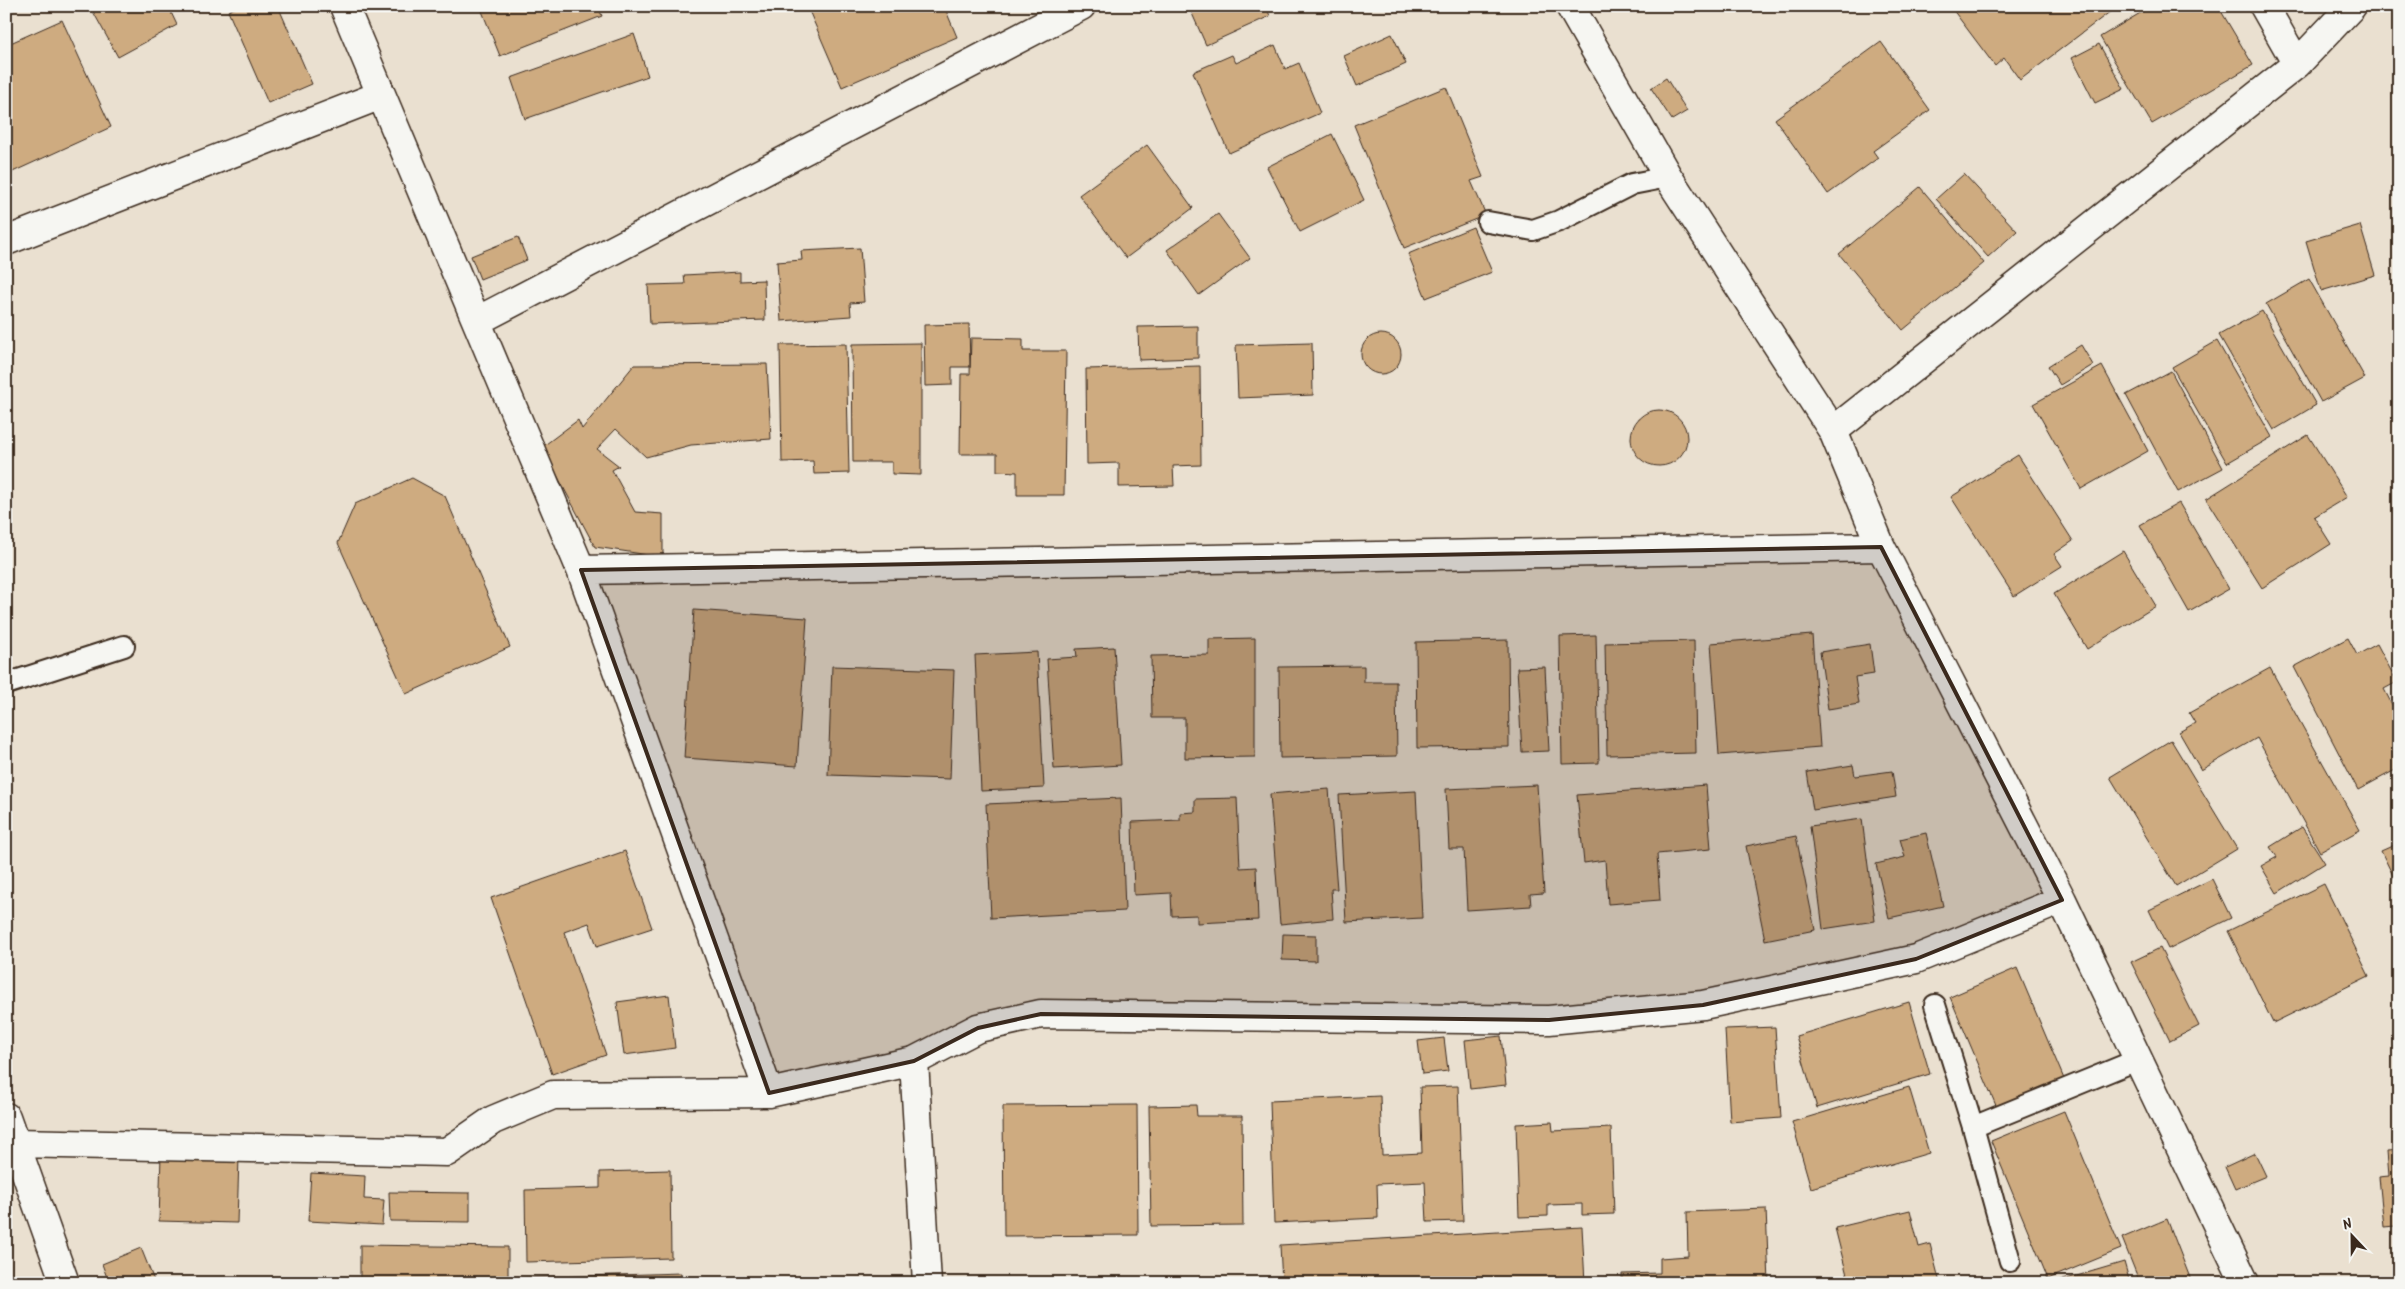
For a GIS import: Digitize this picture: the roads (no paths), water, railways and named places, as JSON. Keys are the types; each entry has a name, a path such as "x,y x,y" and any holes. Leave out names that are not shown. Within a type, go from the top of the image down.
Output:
{"street":[{"path":"344,6 581,570 769,1093"},
{"path":"477,321 1080,6"},
{"path":"1570,6 1668,177 1833,431 1881,547 2062,900 2245,1283"},
{"path":"2264,6 2297,64"},
{"path":"1833,431 2297,64 2352,6"},
{"path":"6,241 381,96"},
{"path":"581,570 1881,547"},
{"path":"15,1143 447,1152 492,1120 553,1095 769,1093 914,1061 978,1028 1040,1014 1549,1020 1703,1005 1916,959 2062,900"},
{"path":"914,1061 926,1283"},
{"path":"6,1117 64,1283"}],"lane":[{"path":"1488,222 1533,230 1559,221 1632,184 1668,177"},
{"path":"6,684 124,646"},
{"path":"1935,1005 1974,1127 2010,1261"},
{"path":"1974,1127 2138,1060"}]}
